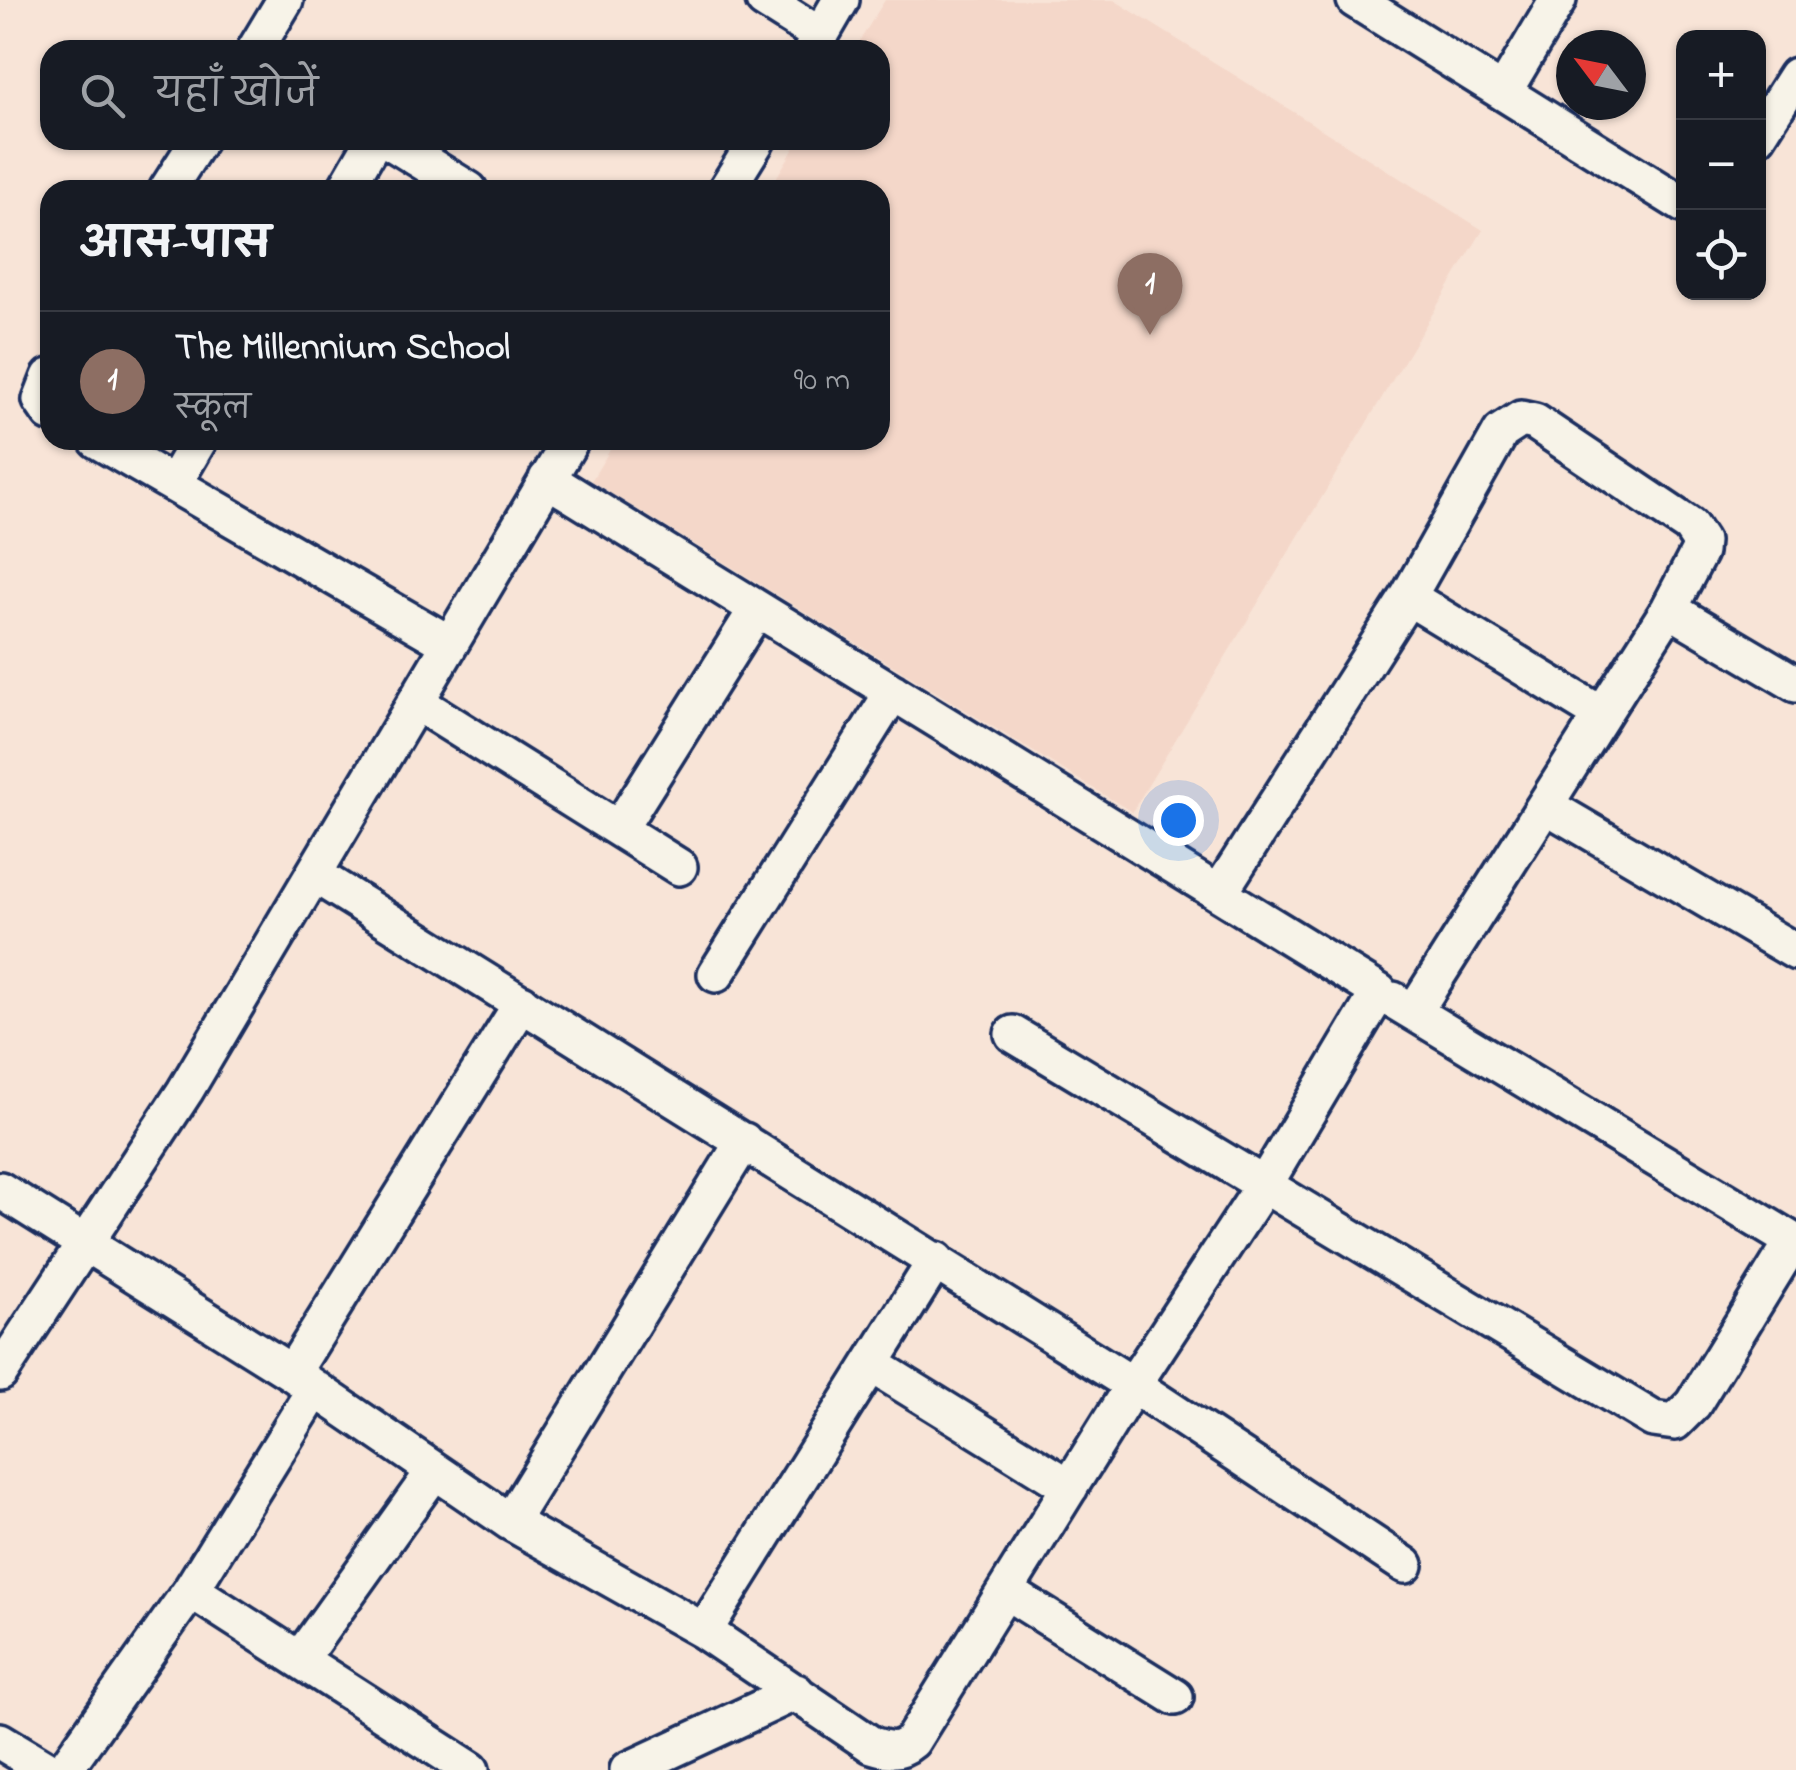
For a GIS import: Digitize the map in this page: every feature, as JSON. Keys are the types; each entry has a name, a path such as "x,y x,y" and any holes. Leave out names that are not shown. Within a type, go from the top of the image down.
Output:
{"street":[{"path":"261,40 285,0"},
{"path":"764,0 812,40"},
{"path":"818,40 842,0"},
{"path":"1355,0 1676,201"},
{"path":"1504,91 1558,0"},
{"path":"1766,123 1796,76"},
{"path":"173,180 193,150"},
{"path":"351,180 368,150"},
{"path":"404,150 453,180"},
{"path":"732,180 750,150"},
{"path":"1219,893 1408,597 1501,432 1521,419 1535,422 1696,531 1700,552 1669,609 1414,1012"},
{"path":"115,450 450,644"},
{"path":"174,483 193,450"},
{"path":"0,1373 185,1090 565,450"},
{"path":"547,479 1379,992 1794,1242 1693,1404 1674,1422 1652,1419 1266,1182 1013,1034"},
{"path":"1408,597 1602,715"},
{"path":"620,830 758,609"},
{"path":"1669,609 1796,684"},
{"path":"716,974 893,692"},
{"path":"416,702 680,867"},
{"path":"1545,805 1796,952"},
{"path":"315,875 936,1260 1405,1566"},
{"path":"0,1190 303,1381 510,1522 704,1631 872,1745 899,1750 912,1741 1007,1592 1133,1385 1266,1182 1379,992"},
{"path":"64,1770 191,1590 303,1381 522,1003"},
{"path":"510,1522 744,1141"},
{"path":"704,1631 936,1260"},
{"path":"871,1364 1070,1487"},
{"path":"300,1659 434,1473"},
{"path":"191,1590 471,1770"},
{"path":"1007,1592 1174,1697"},
{"path":"628,1770 796,1692"},
{"path":"0,1740 48,1770"}],"shaded area":[{"path":"885,0 1114,0 1483,230 1132,812 591,481 610,450 890,450 890,180 775,180 793,150 890,150 890,40 860,40"}],"place":[{"name":"The Millennium School","path":"1150,335"}]}
